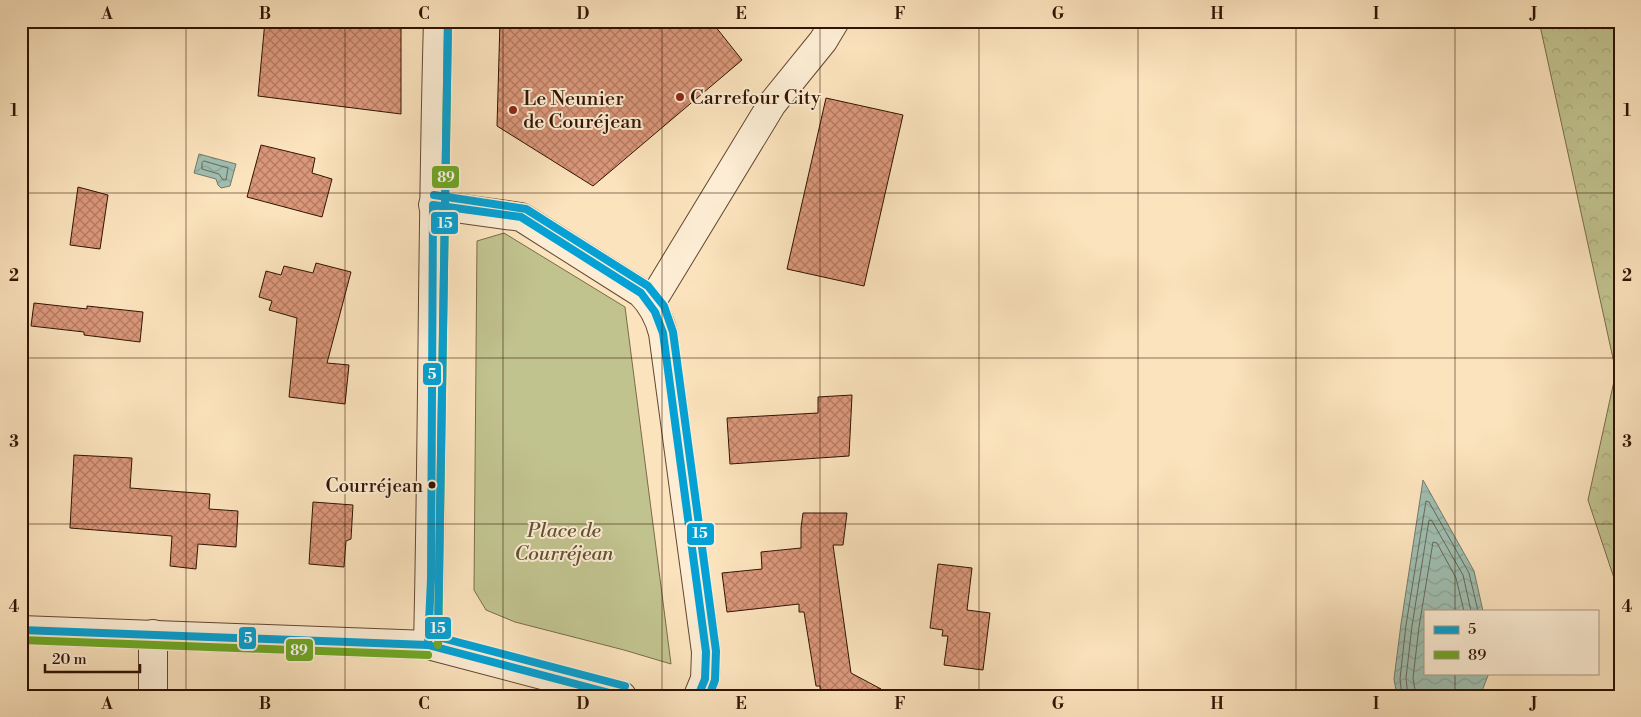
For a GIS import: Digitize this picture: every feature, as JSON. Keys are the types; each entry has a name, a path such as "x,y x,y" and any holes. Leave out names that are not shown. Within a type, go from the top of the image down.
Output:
{"street":[{"path":"428,645 431,579 433,205 438,21"},
{"path":"651,303 772,104 823,41 835,21"},
{"path":"433,205 521,217 641,293 651,303 659,317 663,333 706,652 705,679 698,696"},
{"path":"21,630 428,645 622,696"},
{"path":"153,634 153,696"}],"green space":[{"path":"1539,21 1620,21 1620,596 1588,500 1616,372"},
{"name":"Place de Courréjean","path":"504,233 625,307 671,664 515,622 486,610 474,590 477,241"}],"water":[{"path":"199,154 236,164 230,186 221,188 216,179 194,173"},
{"path":"1423,480 1474,571 1483,610 1424,610 1424,674 1489,674 1480,696 1397,696 1394,679"}],"building":[{"path":"265,21 401,21 401,114 258,96"},
{"path":"500,21 711,21 742,60 593,186 497,126"},
{"path":"826,98 903,115 864,286 787,269"},
{"path":"261,145 315,158 312,173 332,179 322,217 247,197"},
{"path":"78,187 108,195 100,249 70,245"},
{"path":"316,263 351,272 327,363 349,365 345,404 289,397 297,318 269,310 272,301 259,297 266,271 281,275 284,266 313,273"},
{"path":"34,303 87,309 87,306 143,312 140,342 84,335 84,332 31,326"},
{"path":"852,395 849,456 730,464 727,418 818,413 818,397"},
{"path":"74,455 132,458 130,488 210,494 209,509 238,511 236,547 198,544 196,569 170,566 172,536 70,528"},
{"path":"313,502 353,505 351,539 346,541 344,567 309,564"},
{"path":"803,513 847,513 843,545 833,545 851,673 881,689 821,694 820,686 816,686 804,612 799,612 799,604 727,612 722,573 762,569 761,552 801,548"},
{"path":"938,564 972,568 967,610 990,613 983,670 944,665 948,636 942,636 943,630 930,628"}],"transit line":[{"name":"89","path":"438,645 448,21"},
{"name":"15","path":"448,21 438,637 625,686"},
{"name":"15","path":"434,195 526,209 648,286 664,306 673,332 716,651 715,680 709,696"},
{"name":"5","path":"428,645 431,579 433,205 521,217 641,293 655,312 663,333 706,652 705,679 698,696"},
{"name":"5","path":"21,630 428,645 621,696"},
{"name":"89","path":"21,640 428,655"}],"place":[{"name":"Carrefour City","path":"680,97"},
{"name":"Le Neunier de Couréjean","path":"513,110"},
{"name":"Courréjean","path":"432,485"}]}
